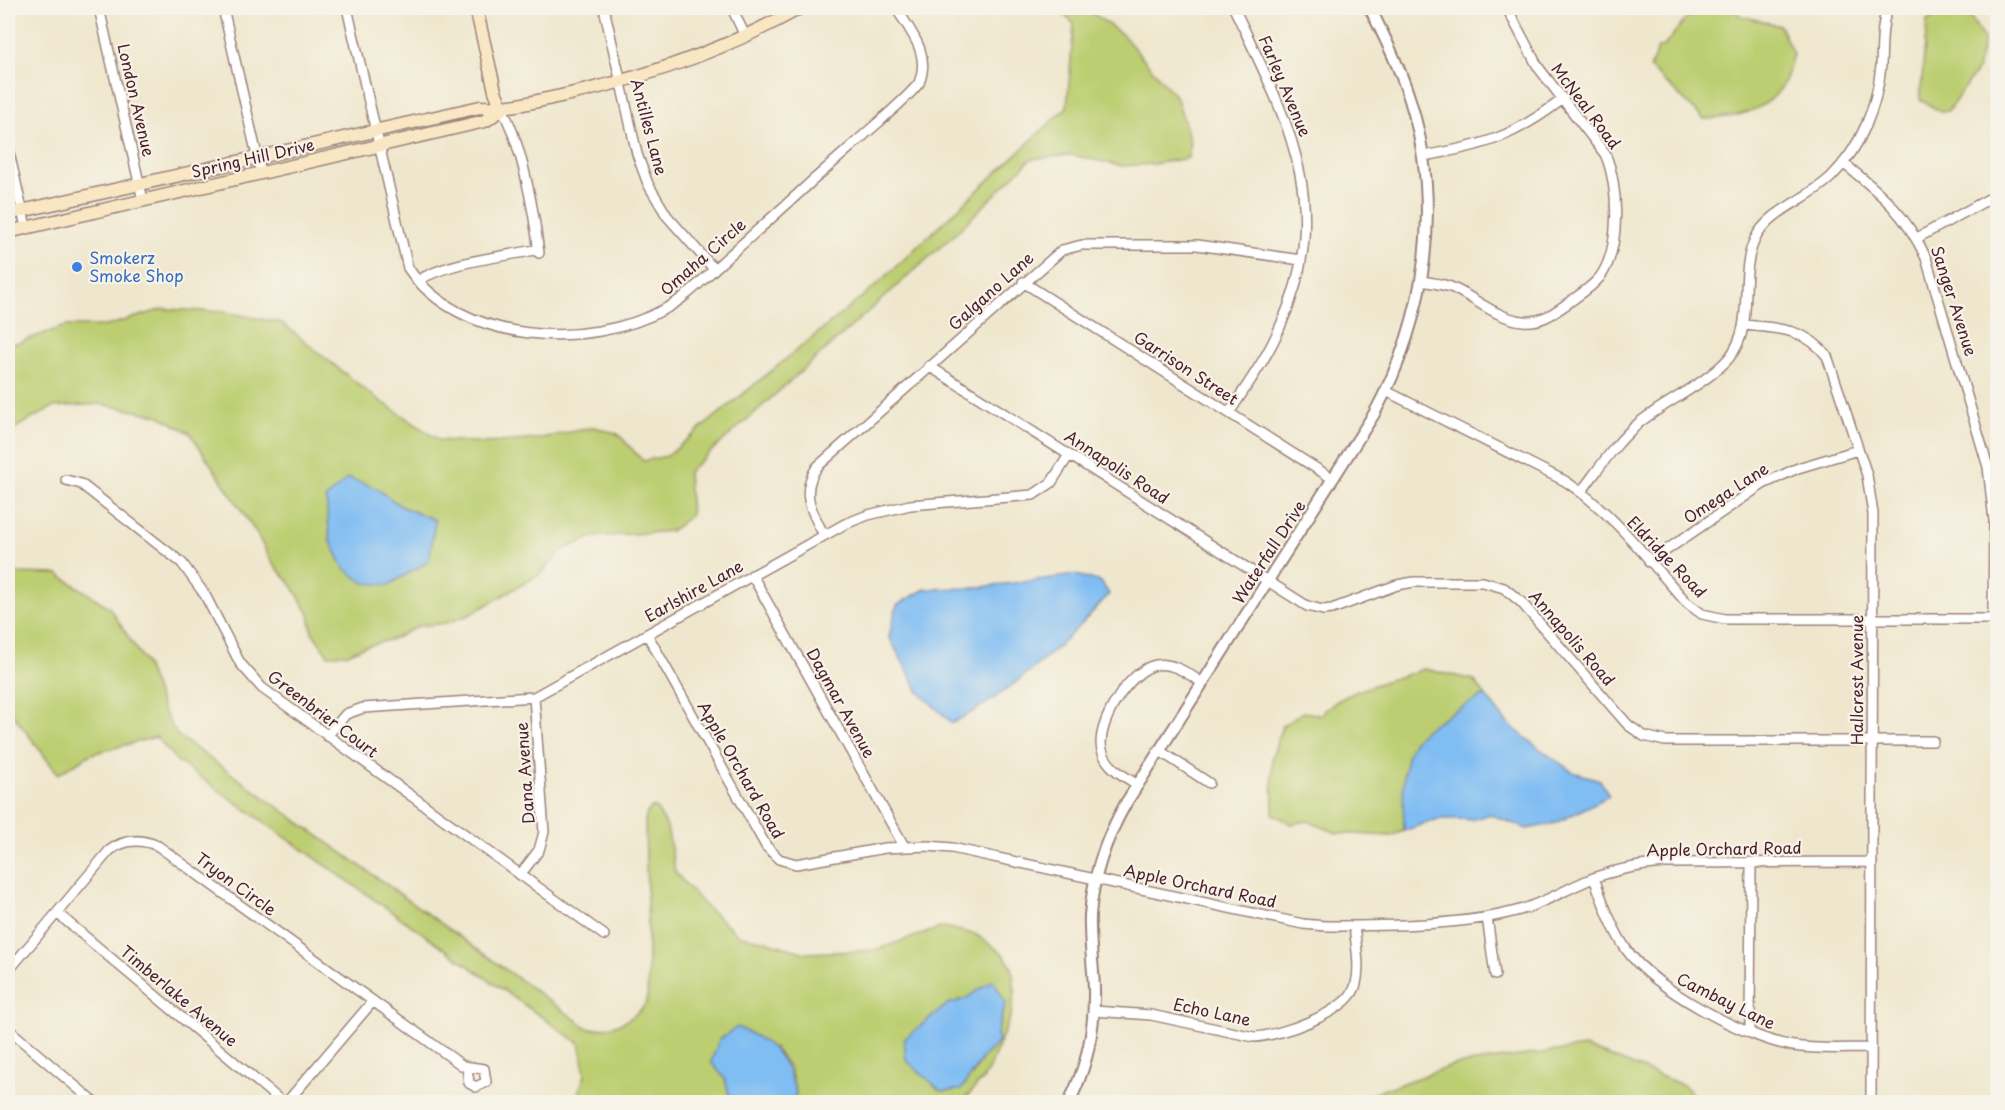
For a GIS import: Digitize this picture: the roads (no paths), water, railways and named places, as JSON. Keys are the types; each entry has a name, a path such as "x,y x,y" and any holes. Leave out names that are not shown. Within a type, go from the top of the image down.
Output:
{"main road":[{"path":"476,8 495,91 502,109"},
{"name":"Spring Hill Drive","path":"8,214 480,107 502,109 621,82 700,56 800,8"},
{"name":"Spring Hill Drive","path":"8,232 485,121 502,109"}],"street":[{"name":"London Avenue","path":"99,8 143,200"},
{"path":"223,8 261,173"},
{"name":"Omaha Circle","path":"347,8 404,255 417,281 428,292 482,323 518,333 559,334 627,325 647,318 679,300 919,83 924,65 923,56 896,8"},
{"name":"Antilles Lane","path":"604,8 637,154 648,184 667,216 714,269"},
{"path":"732,8 745,36"},
{"name":"Farley Avenue","path":"1229,413 1280,328 1301,260 1304,203 1292,137 1234,8"},
{"name":"Waterfall Drive","path":"1069,1102 1088,1051 1094,1011 1090,928 1095,879 1108,838 1138,785 1333,479 1386,391 1407,340 1422,281 1427,225 1423,156 1410,102 1400,73 1370,8"},
{"name":"McNeal Road","path":"1422,281 1451,287 1510,318 1530,322 1554,313 1592,285 1600,276 1612,246 1615,180 1605,154 1526,47 1507,8"},
{"path":"1581,492 1614,448 1640,422 1728,358 1741,337 1744,325 1751,254 1759,232 1775,215 1818,189 1844,163 1862,134 1876,99 1881,63 1881,38 1887,8"},
{"path":"1423,156 1469,148 1501,138 1531,124 1563,99"},
{"path":"417,281 431,273 462,265 535,250 539,253 534,218 513,135 502,109"},
{"path":"8,148 26,227"},
{"name":"Sanger Avenue","path":"1844,163 1895,206 1917,238 1926,258 1988,467 1994,520 1995,619"},
{"path":"1917,238 1998,194"},
{"name":"Galgano Lane","path":"824,535 808,504 807,489 817,467 1053,256 1082,244 1197,245 1301,260"},
{"name":"Garrison Street","path":"1023,282 1333,479"},
{"name":"Hallcrest Avenue","path":"1744,325 1795,331 1820,347 1832,366 1867,475 1873,514 1871,1102"},
{"name":"Annapolis Road","path":"929,366 1307,606 1323,610 1339,608 1406,582 1493,584 1504,588 1521,602 1628,725 1644,736 1665,741 1933,741"},
{"name":"Eldridge Road","path":"1386,391 1565,481 1581,492 1687,603 1713,618 1995,619"},
{"name":"Omega Lane","path":"1649,562 1763,484 1798,468 1858,450"},
{"name":"Earlshire Lane","path":"327,736 346,714 363,708 534,697 845,524 889,509 1033,495 1051,483 1069,455"},
{"name":"Greenbrier Court","path":"66,480 81,484 182,563 205,595 230,648 249,675 273,698 604,935"},
{"name":"Dagmar Avenue","path":"752,575 904,846"},
{"name":"Apple Orchard Road","path":"647,634 771,853 796,864 904,846 952,848 1303,924 1354,926 1487,917 1525,909 1594,878 1641,865 1666,862 1872,862"},
{"path":"1138,785 1115,770 1104,757 1101,730 1132,679 1147,668 1172,666 1203,683"},
{"name":"Dana Avenue","path":"520,876 539,849 544,832 534,697"},
{"path":"1160,751 1209,783"},
{"name":"Tryon Circle","path":"8,971 116,846 134,840 149,842 467,1067"},
{"path":"1750,1032 1751,862"},
{"name":"Cambay Lane","path":"1594,878 1617,934 1647,974 1677,996 1750,1032 1792,1046 1871,1048"},
{"name":"Timberlake Avenue","path":"57,913 282,1102"},
{"path":"1487,917 1495,975"},
{"name":"Echo Lane","path":"1094,1011 1151,1015 1254,1037 1271,1035 1333,1010 1348,999 1357,978 1354,926"},
{"path":"287,1102 373,1001"},
{"path":"8,1029 94,1102"}],"water":[{"path":"348,478 376,488 402,507 435,520 429,561 389,585 364,583 344,568 330,540 326,498"},
{"path":"1076,575 1101,582 1109,594 1056,649 1036,666 995,698 952,723 919,692 889,637 897,605 925,589 974,588"},
{"path":"1485,695 1507,723 1573,772 1600,780 1609,796 1556,823 1527,829 1489,814 1470,819 1427,822 1404,831 1404,772 1410,749 1415,740 1437,721"},
{"path":"993,980 1006,1003 997,1033 999,1042 983,1057 961,1090 941,1091 906,1060 904,1039 948,1004 965,999"},
{"path":"737,1027 769,1045 782,1060 796,1094 791,1102 731,1102 725,1079 711,1062 719,1040"}],"place":[{"name":"Smokerz Smoke Shop","path":"77,267"}]}
